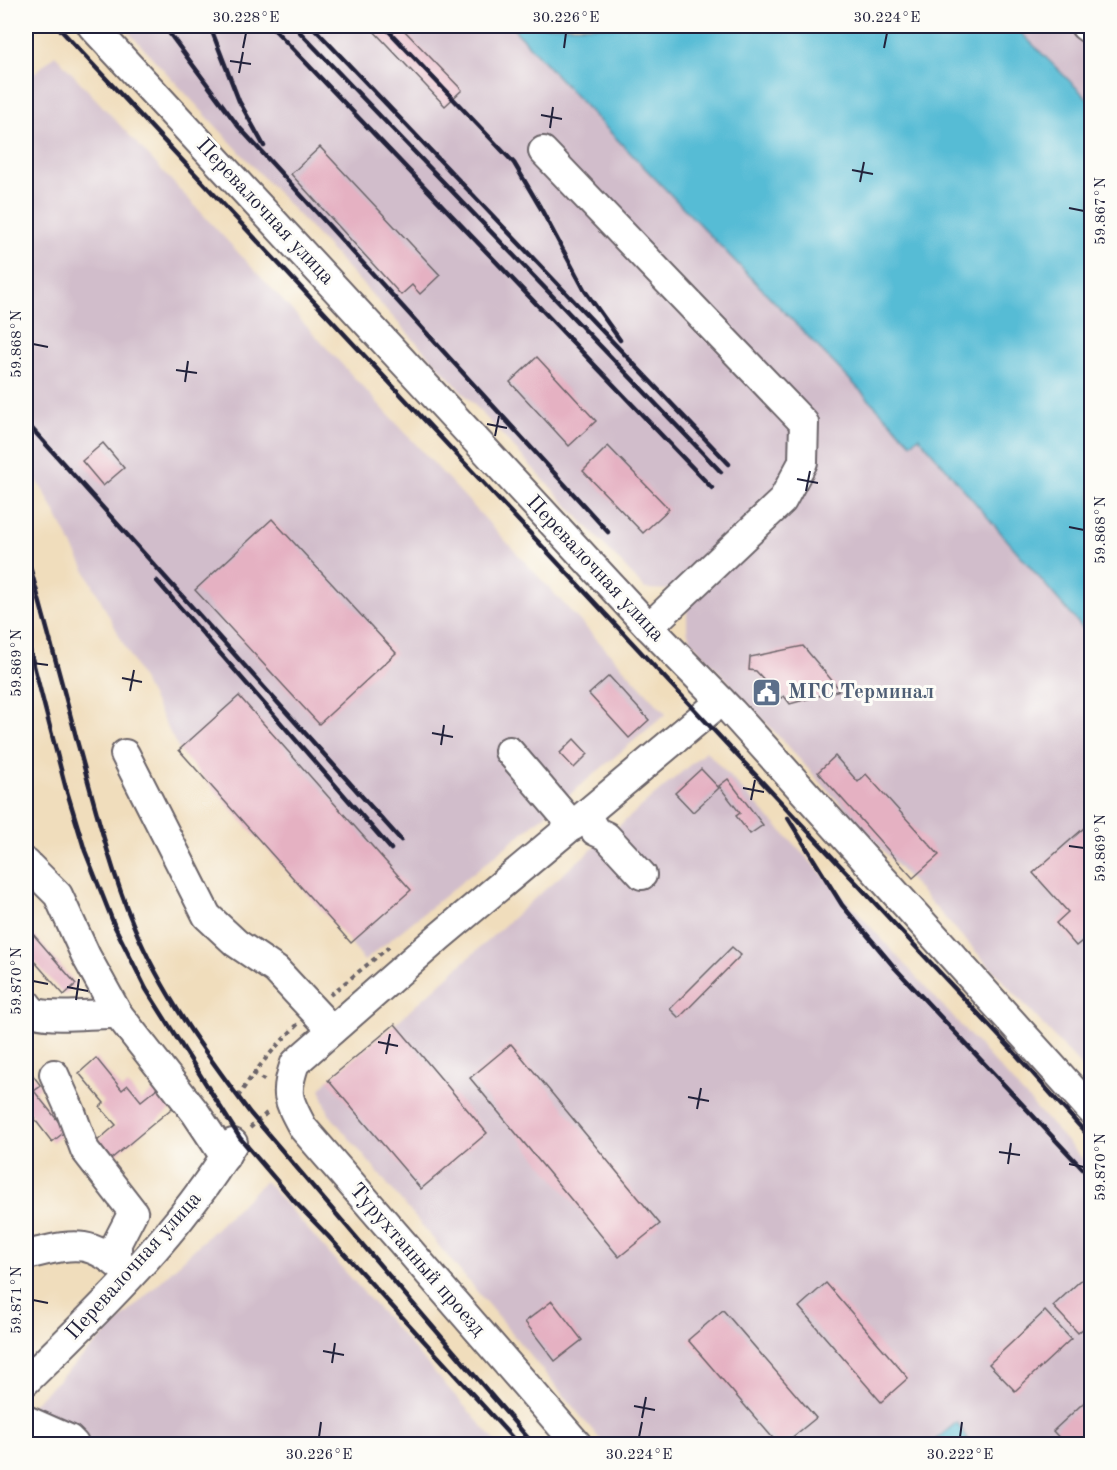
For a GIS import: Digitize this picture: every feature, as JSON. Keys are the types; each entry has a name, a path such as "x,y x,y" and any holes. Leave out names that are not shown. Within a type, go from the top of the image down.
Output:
{"street":[{"name":"Перевалочная улица","path":"92,26 649,627 732,712 1092,1111"},
{"path":"1085,26 1092,31"},
{"path":"543,151 804,423 803,462 782,501 649,627"},
{"path":"288,1095 289,1081 295,1063 439,937 721,701"},
{"path":"509,751 580,820 606,836 642,875"},
{"path":"125,754 207,916 236,943 276,970 332,1030"},
{"path":"26,863 58,895 86,956 118,1014 195,1112 229,1150"},
{"path":"26,1004 34,1012 59,1016 94,1013 118,1014"},
{"path":"54,1074 85,1150 133,1212 117,1243 123,1269"},
{"name":"Турухтанный проезд","path":"288,1095 303,1128 577,1444"},
{"name":"Перевалочная улица","path":"26,1381 79,1330 123,1269 153,1250 213,1176 229,1150"},
{"path":"26,1255 80,1245 95,1248 123,1269"},
{"path":"26,1420 69,1439 74,1444"}],"path":[{"path":"229,1150 288,1095"}],"shaded area":[{"path":"123,26 511,26 583,104 911,443 919,436 1091,638 1091,1077 690,640 687,630 687,604 672,590 645,589"},
{"path":"1014,26 1091,26 1091,102"},
{"path":"55,55 666,714 364,961 351,943 179,750 26,461 26,81"},
{"path":"706,751 825,877 1091,1168 1091,1444 970,1444 957,1422 931,1444 604,1444 329,1114 320,1089 328,1080"},
{"path":"265,1181 498,1444 26,1444 26,1411"}],"water":[{"path":"511,26 1014,26 1091,102 1091,638 919,437 911,443 583,104"},
{"path":"957,1422 970,1444 931,1444"}],"building":[{"path":"369,26 400,26 462,90 445,106"},
{"path":"320,147 440,275 420,294 412,285 401,295 291,174"},
{"path":"537,357 596,421 569,446 510,382"},
{"path":"103,443 124,468 103,486 82,461"},
{"path":"608,446 669,509 643,533 583,471"},
{"path":"272,519 396,653 319,724 195,590"},
{"path":"803,646 840,690 790,704 784,696 781,698 756,671 749,670 750,657"},
{"path":"609,676 649,720 629,738 589,694"},
{"path":"239,696 411,890 351,943 179,750"},
{"path":"574,739 588,754 574,768 560,753"},
{"path":"835,756 858,782 866,774 939,855 913,878 818,772"},
{"path":"701,769 719,788 693,812 675,793"},
{"path":"728,779 763,825 750,834 736,816 740,813 719,786"},
{"path":"1092,821 1092,933 1076,946 1056,923 1068,912 1033,873"},
{"path":"26,926 76,984 64,995 26,952"},
{"path":"732,947 741,955 679,1018 670,1009"},
{"path":"395,1024 487,1133 421,1189 328,1080"},
{"path":"511,1044 660,1224 619,1257 470,1078"},
{"path":"96,1058 122,1090 128,1085 141,1101 161,1085 177,1104 111,1159 97,1141 116,1125 100,1107 104,1103 79,1073"},
{"path":"26,1066 41,1086 34,1091 66,1131 52,1142 26,1108"},
{"path":"1092,1270 1092,1321 1078,1333 1053,1306"},
{"path":"826,1283 908,1378 881,1402 799,1307"},
{"path":"552,1301 582,1340 555,1361 525,1322"},
{"path":"723,1310 816,1418 784,1444 778,1444 688,1340"},
{"path":"1045,1311 1071,1339 1015,1391 989,1364"},
{"path":"1092,1395 1092,1444 1065,1444 1053,1431"}],"railway":[{"path":"57,26 1013,1051 1092,1140"},
{"path":"164,26 238,126 608,532"},
{"path":"210,26 239,101 264,146"},
{"path":"271,26 712,488"},
{"path":"294,26 721,472"},
{"path":"312,26 729,464"},
{"path":"384,26 514,163 585,291 620,340"},
{"path":"26,422 401,840"},
{"path":"26,552 109,856 124,902 144,950 171,999 250,1113 533,1444"},
{"path":"157,581 391,849"},
{"path":"26,635 65,785 85,851 115,927 146,989 240,1138 295,1202 518,1444"},
{"path":"788,818 842,905 895,968 1092,1179"}],"place":[{"name":"МГС Терминал","path":"767,692"}]}
